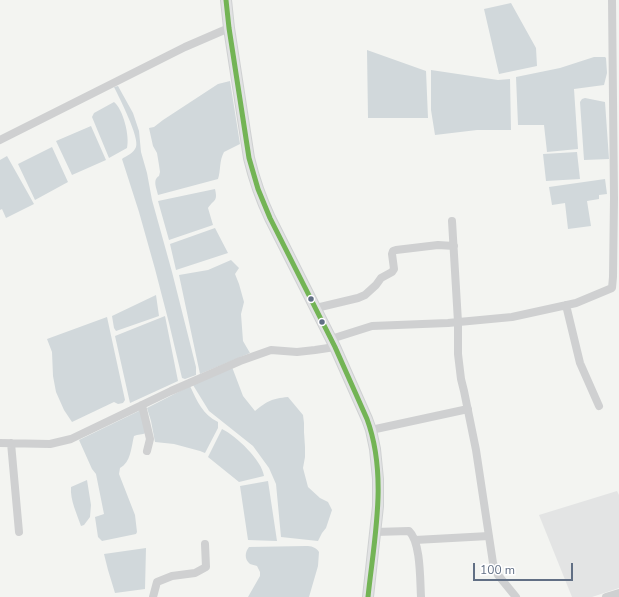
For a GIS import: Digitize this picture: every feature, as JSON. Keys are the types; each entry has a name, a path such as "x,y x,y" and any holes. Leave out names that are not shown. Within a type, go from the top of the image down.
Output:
{"main road":[{"path":"226,0 249,158 261,200 333,343 371,430 375,449 378,479 378,506 368,597"}],"street":[{"path":"0,443 50,444 71,439 171,391 240,361 271,350 297,352 315,350 372,326 458,322 512,317 576,303 612,288 614,198 612,0"},
{"path":"0,140 184,47 229,28"},
{"path":"452,221 460,373 476,450 493,563 498,575 516,597"},
{"path":"316,308 365,296 381,278 394,270 393,251 438,245 454,246"},
{"path":"566,305 580,363 599,406"},
{"path":"142,405 150,439 147,451"},
{"path":"371,430 468,409"},
{"path":"11,443 19,532"},
{"path":"375,532 409,531 412,534 415,540 419,561 421,597"},
{"path":"415,540 489,536"},
{"path":"153,597 157,582 172,576 195,574 206,567 205,544"},
{"path":"606,597 619,593"}],"shaded area":[{"path":"511,3 536,48 537,66 499,74 484,9"},
{"path":"367,50 426,71 428,118 368,118"},
{"path":"594,57 606,58 607,73 604,85 574,89 578,149 547,152 544,125 518,125 516,77 560,68"},
{"path":"431,70 498,80 510,79 511,130 477,130 435,135 431,110"},
{"path":"230,81 240,144 224,152 221,159 218,179 158,195 155,182 160,172 157,153 153,146 149,128 154,127 218,84"},
{"path":"118,86 133,113 139,131 141,152 152,200 196,367 196,375 185,379 182,378 155,269 122,159 134,151 136,142 128,117 114,87"},
{"path":"585,98 605,102 609,159 584,160 580,102"},
{"path":"114,102 123,116 127,130 128,143 127,148 109,158 92,117 94,113"},
{"path":"91,126 106,160 72,175 56,141"},
{"path":"52,147 68,182 35,200 18,164"},
{"path":"577,152 580,179 546,181 543,154"},
{"path":"7,156 34,204 6,218 2,209 0,210 0,160"},
{"path":"605,179 607,194 599,195 599,199 587,201 591,226 568,229 565,203 552,205 549,187"},
{"path":"215,189 216,198 208,208 213,225 169,240 158,201"},
{"path":"215,228 228,253 176,270 170,244"},
{"path":"231,260 239,268 235,274 244,302 241,314 243,341 250,353 200,374 179,275 208,270"},
{"path":"156,295 159,316 116,331 112,316"},
{"path":"165,316 178,381 130,403 115,336"},
{"path":"107,317 125,400 123,403 118,404 114,402 72,422 64,410 56,392 53,376 52,352 47,339"},
{"path":"232,367 243,396 255,411 270,401 288,397 303,415 305,457 303,468 308,487 320,498 328,502 332,510 326,528 318,541 281,537 276,484 269,468 253,446 209,411 193,385"},
{"path":"190,386 204,411 208,416 218,422 218,428 205,453 174,444 155,442 147,408"},
{"path":"143,409 146,433 134,436 128,458 124,465 120,468 119,474 135,515 137,532 136,534 102,541 98,537 95,517 104,514 96,474 92,469 79,440"},
{"path":"222,429 228,432 248,449 259,463 264,476 239,482 208,457"},
{"path":"87,480 91,505 90,517 84,525 81,526 73,502 71,487"},
{"path":"268,481 277,541 248,540 240,486"},
{"path":"617,491 619,495 619,588 592,597 572,597 539,515"},
{"path":"310,546 319,552 318,566 309,597 248,597 260,576 257,566 250,564 246,558 246,553 249,547"},
{"path":"146,548 145,589 115,593 104,554"}],"transit line":[{"path":"226,0 249,158 258,189 270,218 335,347 367,419 373,441 377,463 378,508 368,597"}]}
